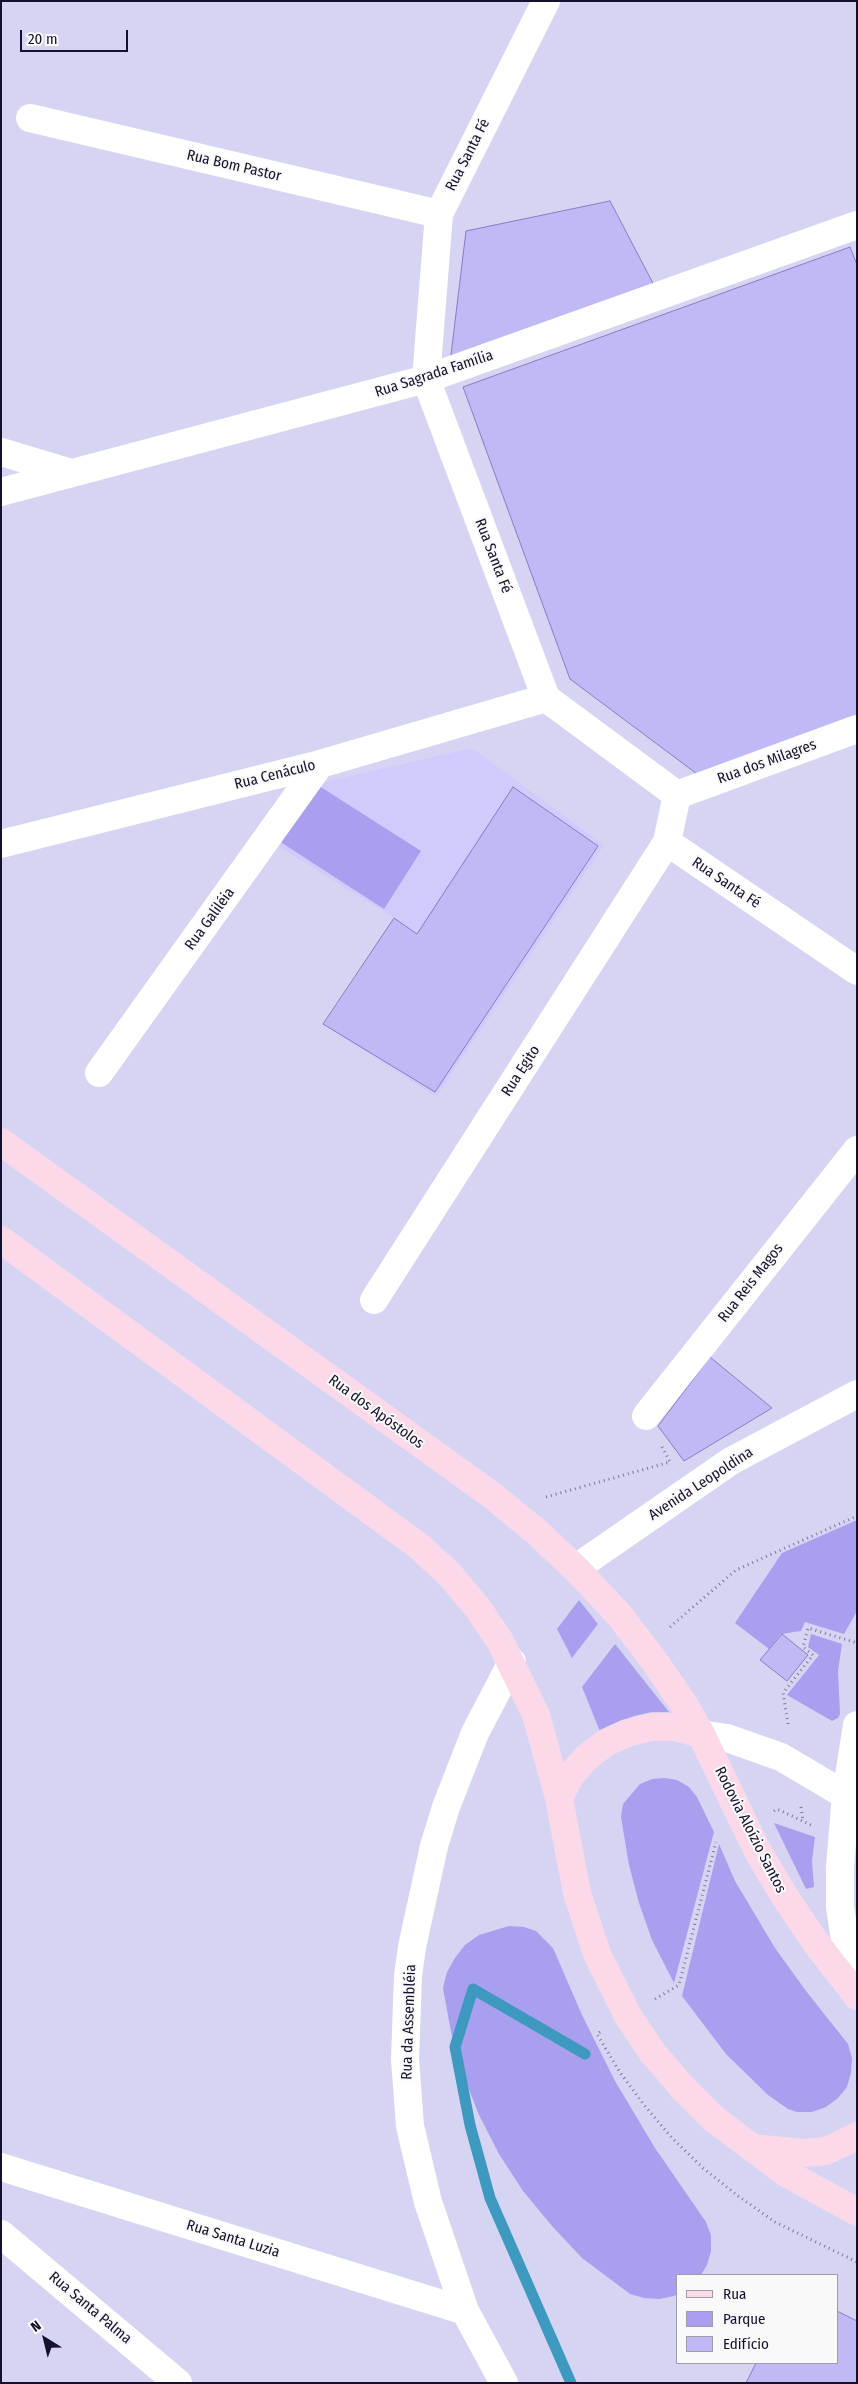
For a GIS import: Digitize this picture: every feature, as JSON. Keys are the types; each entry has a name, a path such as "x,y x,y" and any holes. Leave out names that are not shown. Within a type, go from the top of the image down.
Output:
{"main road":[{"name":"Rua dos Apóstolos","path":"1,1142 507,1508 538,1533 576,1568 620,1616 645,1649 701,1734"},
{"path":"1,1240 420,1547 450,1576 477,1607 512,1662 536,1715 559,1798 577,1894 590,1936 607,1977 628,2016 652,2052 714,2120 786,2173 857,2212"},
{"path":"559,1798 570,1776 586,1758 605,1743 627,1733 651,1728 675,1728 701,1734"},
{"name":"Rodovia Aloízio Santos","path":"701,1734 746,1826 785,1897 816,1944 857,1996"},
{"path":"750,2148 803,2153 826,2151 857,2136"}],"street":[{"name":"Rua Santa Fé","path":"546,1 439,214 426,379 546,698"},
{"name":"Rua Bom Pastor","path":"30,118 439,214"},
{"name":"Rua Sagrada Família","path":"1,492 426,379 857,225"},
{"path":"1,452 71,473"},
{"path":"546,698 677,795 667,842"},
{"name":"Rua Cenáculo","path":"1,844 320,764 546,698"},
{"name":"Rua dos Milagres","path":"677,795 857,729"},
{"name":"Rua Galiléia","path":"99,1073 320,764"},
{"name":"Rua Santa Fé","path":"667,842 857,971"},
{"name":"Rua Egito","path":"374,1300 667,842"},
{"name":"Rua Reis Magos","path":"646,1416 857,1150"},
{"name":"Avenida Leopoldina","path":"576,1568 731,1461 857,1394"},
{"name":"Rua da Assembléia","path":"504,2383 465,2310 428,2202 410,2126 405,2059 408,1976 412,1947 434,1846 446,1807 475,1733 512,1662"},
{"path":"857,1725 851,1798 840,1867 840,1907 846,1947 857,1984"},
{"path":"701,1734 727,1738 781,1757 851,1798"},
{"name":"Rua Santa Luzia","path":"1,2167 465,2310"},
{"name":"Rua Santa Palma","path":"1,2234 178,2383"}],"path":[{"path":"507,1508 670,1462 646,1416"},
{"path":"645,1649 736,1570 857,1516"},
{"path":"791,1684 813,1655 803,1647 808,1628 857,1643"},
{"path":"628,2016 679,1985 715,1842 777,1809"}],"shaded area":[{"path":"472,748 604,845 436,1097 323,1024 394,918 276,845 316,784"}],"green space":[{"path":"316,784 421,851 384,909 279,841"},
{"path":"857,1520 857,1611 844,1634 805,1622 801,1631 781,1634 769,1649 735,1623 782,1553"},
{"path":"579,1600 598,1624 572,1658 557,1629"},
{"path":"811,1634 842,1644 838,1671 840,1714 838,1718 832,1721 787,1695 819,1655 808,1647"},
{"path":"615,1644 669,1712 652,1712 634,1716 617,1723 601,1734 582,1687"},
{"path":"665,1778 677,1780 689,1787 697,1797 714,1832 674,1983 652,1940 639,1903 629,1865 621,1817 623,1804 640,1784 652,1779"},
{"path":"774,1823 815,1837 812,1861 814,1887 806,1889"},
{"path":"719,1844 735,1881 775,1948 848,2044 852,2058 851,2073 847,2087 838,2098 826,2107 812,2112 797,2112 788,2109 768,2095 726,2054 682,1996"},
{"path":"509,1926 524,1927 536,1931 553,1948 582,2015 615,2081 655,2148 706,2222 711,2235 711,2251 707,2265 702,2274 676,2274 676,2295 674,2296 659,2299 644,2298 630,2294 582,2258 523,2191 499,2154 479,2115 463,2074 451,2032 443,1988 447,1972 455,1958 465,1945 479,1935"}],"building":[{"path":"610,201 656,289 450,363 466,231"},
{"path":"850,247 857,265 857,716 697,774 570,679 463,387"},
{"path":"513,787 598,846 435,1092 323,1024 394,918 417,934"},
{"path":"710,1357 772,1408 684,1461 658,1426"},
{"path":"782,1634 808,1655 787,1681 760,1660"},
{"path":"838,2312 857,2321 857,2383 746,2383 756,2364 838,2364"}],"waterway":[{"path":"571,2383 490,2198 470,2125 455,2047 473,1989 585,2054"}]}
